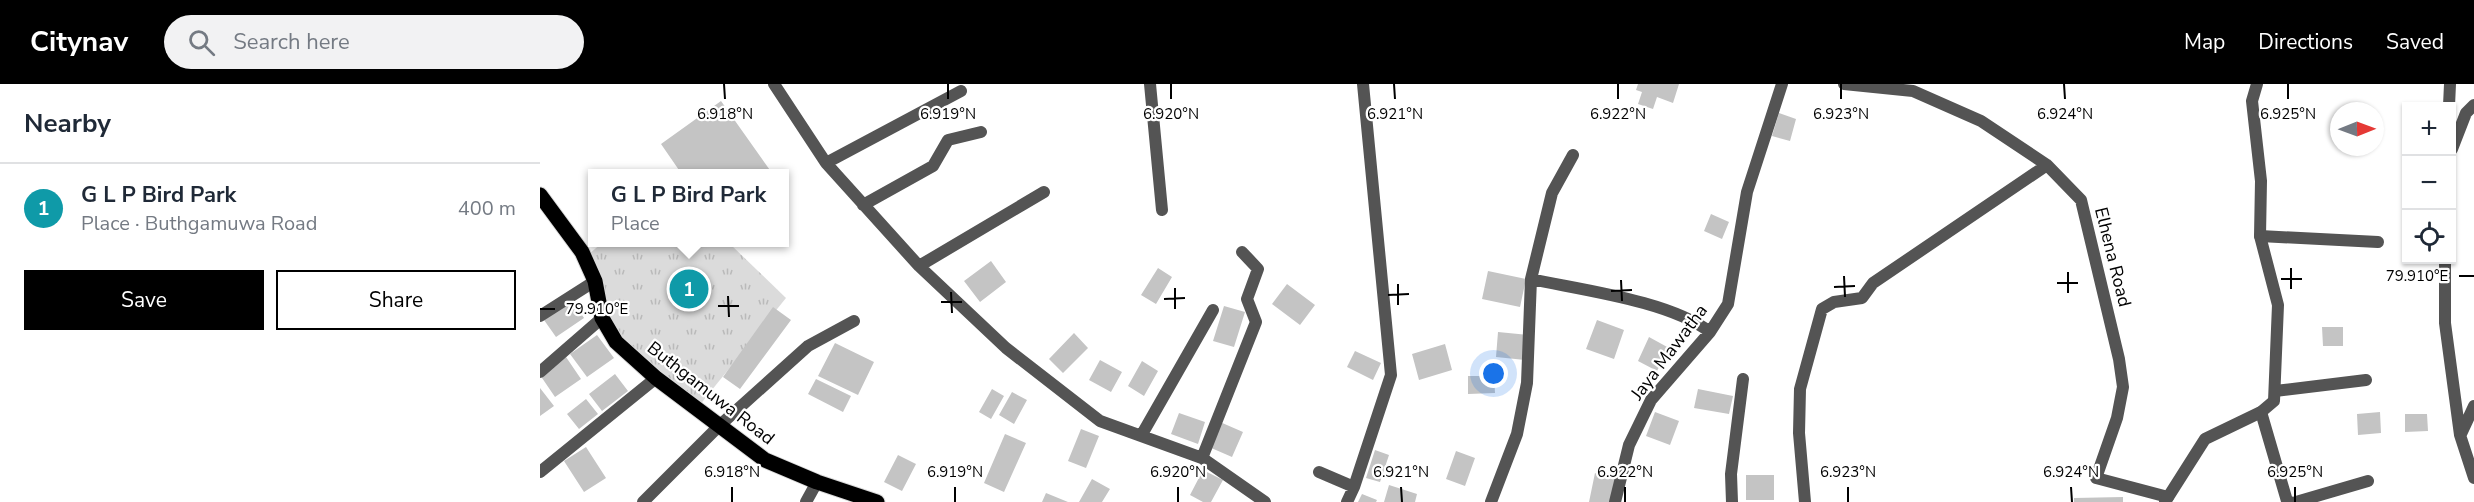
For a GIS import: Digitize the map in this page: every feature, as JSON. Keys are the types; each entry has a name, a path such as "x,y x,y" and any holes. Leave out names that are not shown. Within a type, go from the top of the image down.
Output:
{"main road":[{"name":"Buthgamuwa Road","path":"540,195 582,252 595,282 602,318 616,342 656,378 765,460 817,482 877,502"}],"street":[{"path":"774,84 826,163 919,266 1006,348 1100,421 1202,458 1265,502"},
{"path":"1150,84 1162,210"},
{"path":"1347,502 1392,375 1363,84"},
{"name":"Jaya Mawatha","path":"1615,502 1629,445 1651,400 1710,332 1728,304 1747,192 1782,84"},
{"name":"Elhena Road","path":"1844,84 1913,91 1981,121 2047,165 2080,200 2120,359 2123,387 2119,408 2096,478 2166,499"},
{"path":"2166,499 2205,439 2261,412 2274,401 2278,305 2260,236 2261,181 2252,101 2257,84"},
{"path":"2449,102 2450,84"},
{"path":"826,163 961,91"},
{"path":"2456,136 2466,113 2474,105"},
{"path":"863,205 933,166 948,140 981,132"},
{"path":"1491,502 1517,434 1525,393 1531,279 1552,193 1573,155"},
{"path":"1805,502 1799,433 1800,389 1822,309 1834,302 1862,298 1873,283 2047,165"},
{"path":"919,266 1044,192"},
{"path":"2260,236 2378,242"},
{"path":"1202,458 1256,322 1247,299 1258,269 1242,252"},
{"path":"2445,264 2445,323 2460,435 2474,478"},
{"path":"1531,279 1642,302 1698,323 1710,332"},
{"path":"540,316 595,282"},
{"path":"1141,436 1213,310"},
{"path":"540,372 602,318"},
{"path":"642,502 719,426 808,346 854,321"},
{"path":"540,472 656,378"},
{"path":"1732,502 1731,474 1743,379"},
{"path":"2275,391 2366,380"},
{"path":"2460,435 2474,406"},
{"path":"2261,412 2287,501 2290,502"},
{"path":"1319,472 1354,487"},
{"path":"2296,502 2368,481"},
{"path":"806,502 817,482"}],"green space":[{"path":"597,247 733,247 786,298 699,406 619,339 606,317 589,254"}],"building":[{"path":"1638,84 1679,84 1673,103 1657,97 1653,109 1638,104 1642,92 1636,90"},
{"path":"721,101 769,169 678,169 661,144"},
{"path":"1779,113 1796,119 1790,141 1772,136"},
{"path":"1711,214 1729,222 1722,239 1704,231"},
{"path":"991,261 1006,282 980,302 964,281"},
{"path":"1158,268 1172,277 1156,304 1141,295"},
{"path":"1488,271 1526,279 1520,307 1482,299"},
{"path":"1287,284 1315,305 1300,325 1272,304"},
{"path":"572,300 584,318 556,337 544,320"},
{"path":"1224,306 1245,312 1234,347 1213,341"},
{"path":"773,307 791,320 740,389 723,377"},
{"path":"1597,320 1624,330 1614,359 1586,349"},
{"path":"2322,327 2343,327 2343,346 2323,346"},
{"path":"1498,332 1528,335 1525,360 1496,357"},
{"path":"1074,333 1088,348 1063,373 1049,359"},
{"path":"597,335 614,358 587,377 570,354"},
{"path":"1649,337 1669,348 1657,371 1638,361"},
{"path":"835,343 874,362 858,395 818,376"},
{"path":"1445,344 1452,370 1419,380 1412,354"},
{"path":"1355,351 1381,363 1373,380 1347,367"},
{"path":"566,357 581,379 555,397 540,375"},
{"path":"1100,360 1122,372 1111,392 1089,380"},
{"path":"1142,361 1158,371 1144,396 1128,386"},
{"path":"615,374 628,391 602,411 589,394"},
{"path":"1468,376 1494,376 1495,393 1468,394"},
{"path":"816,379 851,396 843,412 808,394"},
{"path":"540,388 554,406 540,416"},
{"path":"992,389 1004,396 991,419 979,412"},
{"path":"1698,389 1733,396 1729,414 1694,408"},
{"path":"1012,392 1027,400 1014,424 999,415"},
{"path":"586,399 598,414 579,429 567,414"},
{"path":"1655,412 1679,421 1670,445 1646,436"},
{"path":"2380,412 2381,433 2358,435 2357,414"},
{"path":"1179,413 1205,422 1198,444 1171,434"},
{"path":"2405,414 2427,414 2428,431 2405,432"},
{"path":"1220,422 1243,432 1232,457 1209,447"},
{"path":"1081,429 1099,436 1086,468 1068,461"},
{"path":"1005,434 1026,443 1004,492 984,483"},
{"path":"586,447 606,478 584,492 564,461"},
{"path":"1375,450 1389,455 1380,482 1366,478"},
{"path":"1456,451 1475,458 1465,486 1446,479"},
{"path":"898,455 916,464 902,491 884,482"},
{"path":"1203,470 1223,480 1211,502 1203,502 1190,495"},
{"path":"1595,473 1616,478 1611,502 1589,502"},
{"path":"1746,475 1774,475 1774,500 1746,500"},
{"path":"1092,479 1110,489 1102,502 1079,502"},
{"path":"1389,485 1417,494 1415,502 1384,502"},
{"path":"1046,493 1068,502 1042,502"},
{"path":"1362,494 1377,500 1376,502 1358,502"},
{"path":"2123,497 2123,502 2074,502 2074,498"}],"place":[{"name":"G L P Bird Park","path":"689,289"}]}
